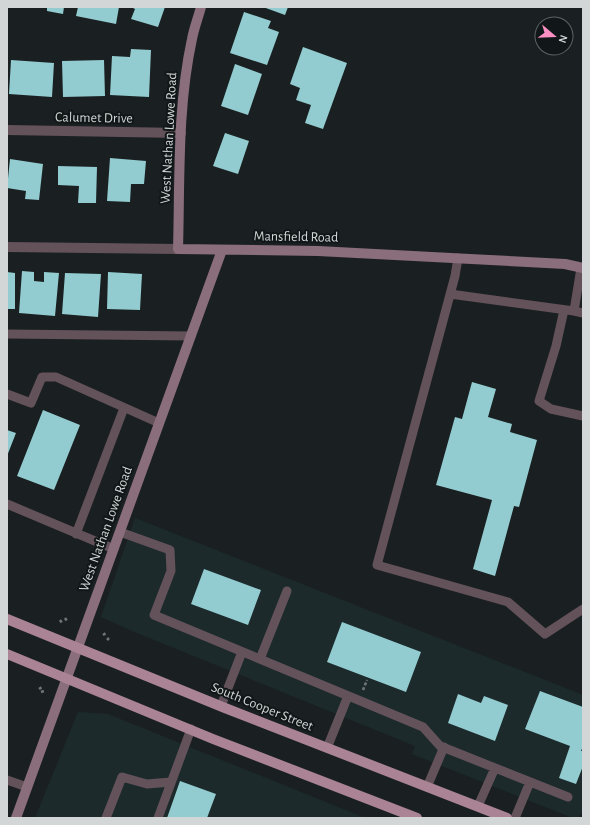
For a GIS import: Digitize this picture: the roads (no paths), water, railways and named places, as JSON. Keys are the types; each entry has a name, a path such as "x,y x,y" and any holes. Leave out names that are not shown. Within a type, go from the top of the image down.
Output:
{"main road":[{"name":"South Cooper Street","path":"7,619 221,706 507,818"},
{"path":"7,654 415,818"}],"street":[{"name":"West Nathan Lowe Road","path":"178,249 183,92 192,39 201,7"},
{"name":"Calumet Drive","path":"7,130 181,133"},
{"name":"Mansfield Road","path":"7,247 318,251 565,264 582,268"},
{"name":"West Nathan Lowe Road","path":"16,818 222,250"}],"lane":[{"path":"458,258 450,294 377,565 508,602 545,634 583,609"},
{"path":"574,311 582,268"},
{"path":"450,294 574,311 583,314"},
{"path":"564,310 556,346 539,401 551,410 583,416"},
{"path":"7,334 191,336"},
{"path":"7,394 31,404 42,377 56,377 159,423"},
{"path":"76,534 124,408"},
{"path":"7,504 114,549"},
{"path":"120,532 170,550 171,571 154,615 423,727 440,746 444,748 568,797"},
{"path":"260,659 287,590"},
{"path":"221,706 242,652"},
{"path":"327,748 348,696"},
{"path":"158,818 191,729"},
{"path":"427,787 444,748"},
{"path":"478,806 495,768"},
{"path":"106,818 122,777 147,784 171,782"},
{"path":"7,780 27,787"},
{"path":"515,818 530,782"}]}
